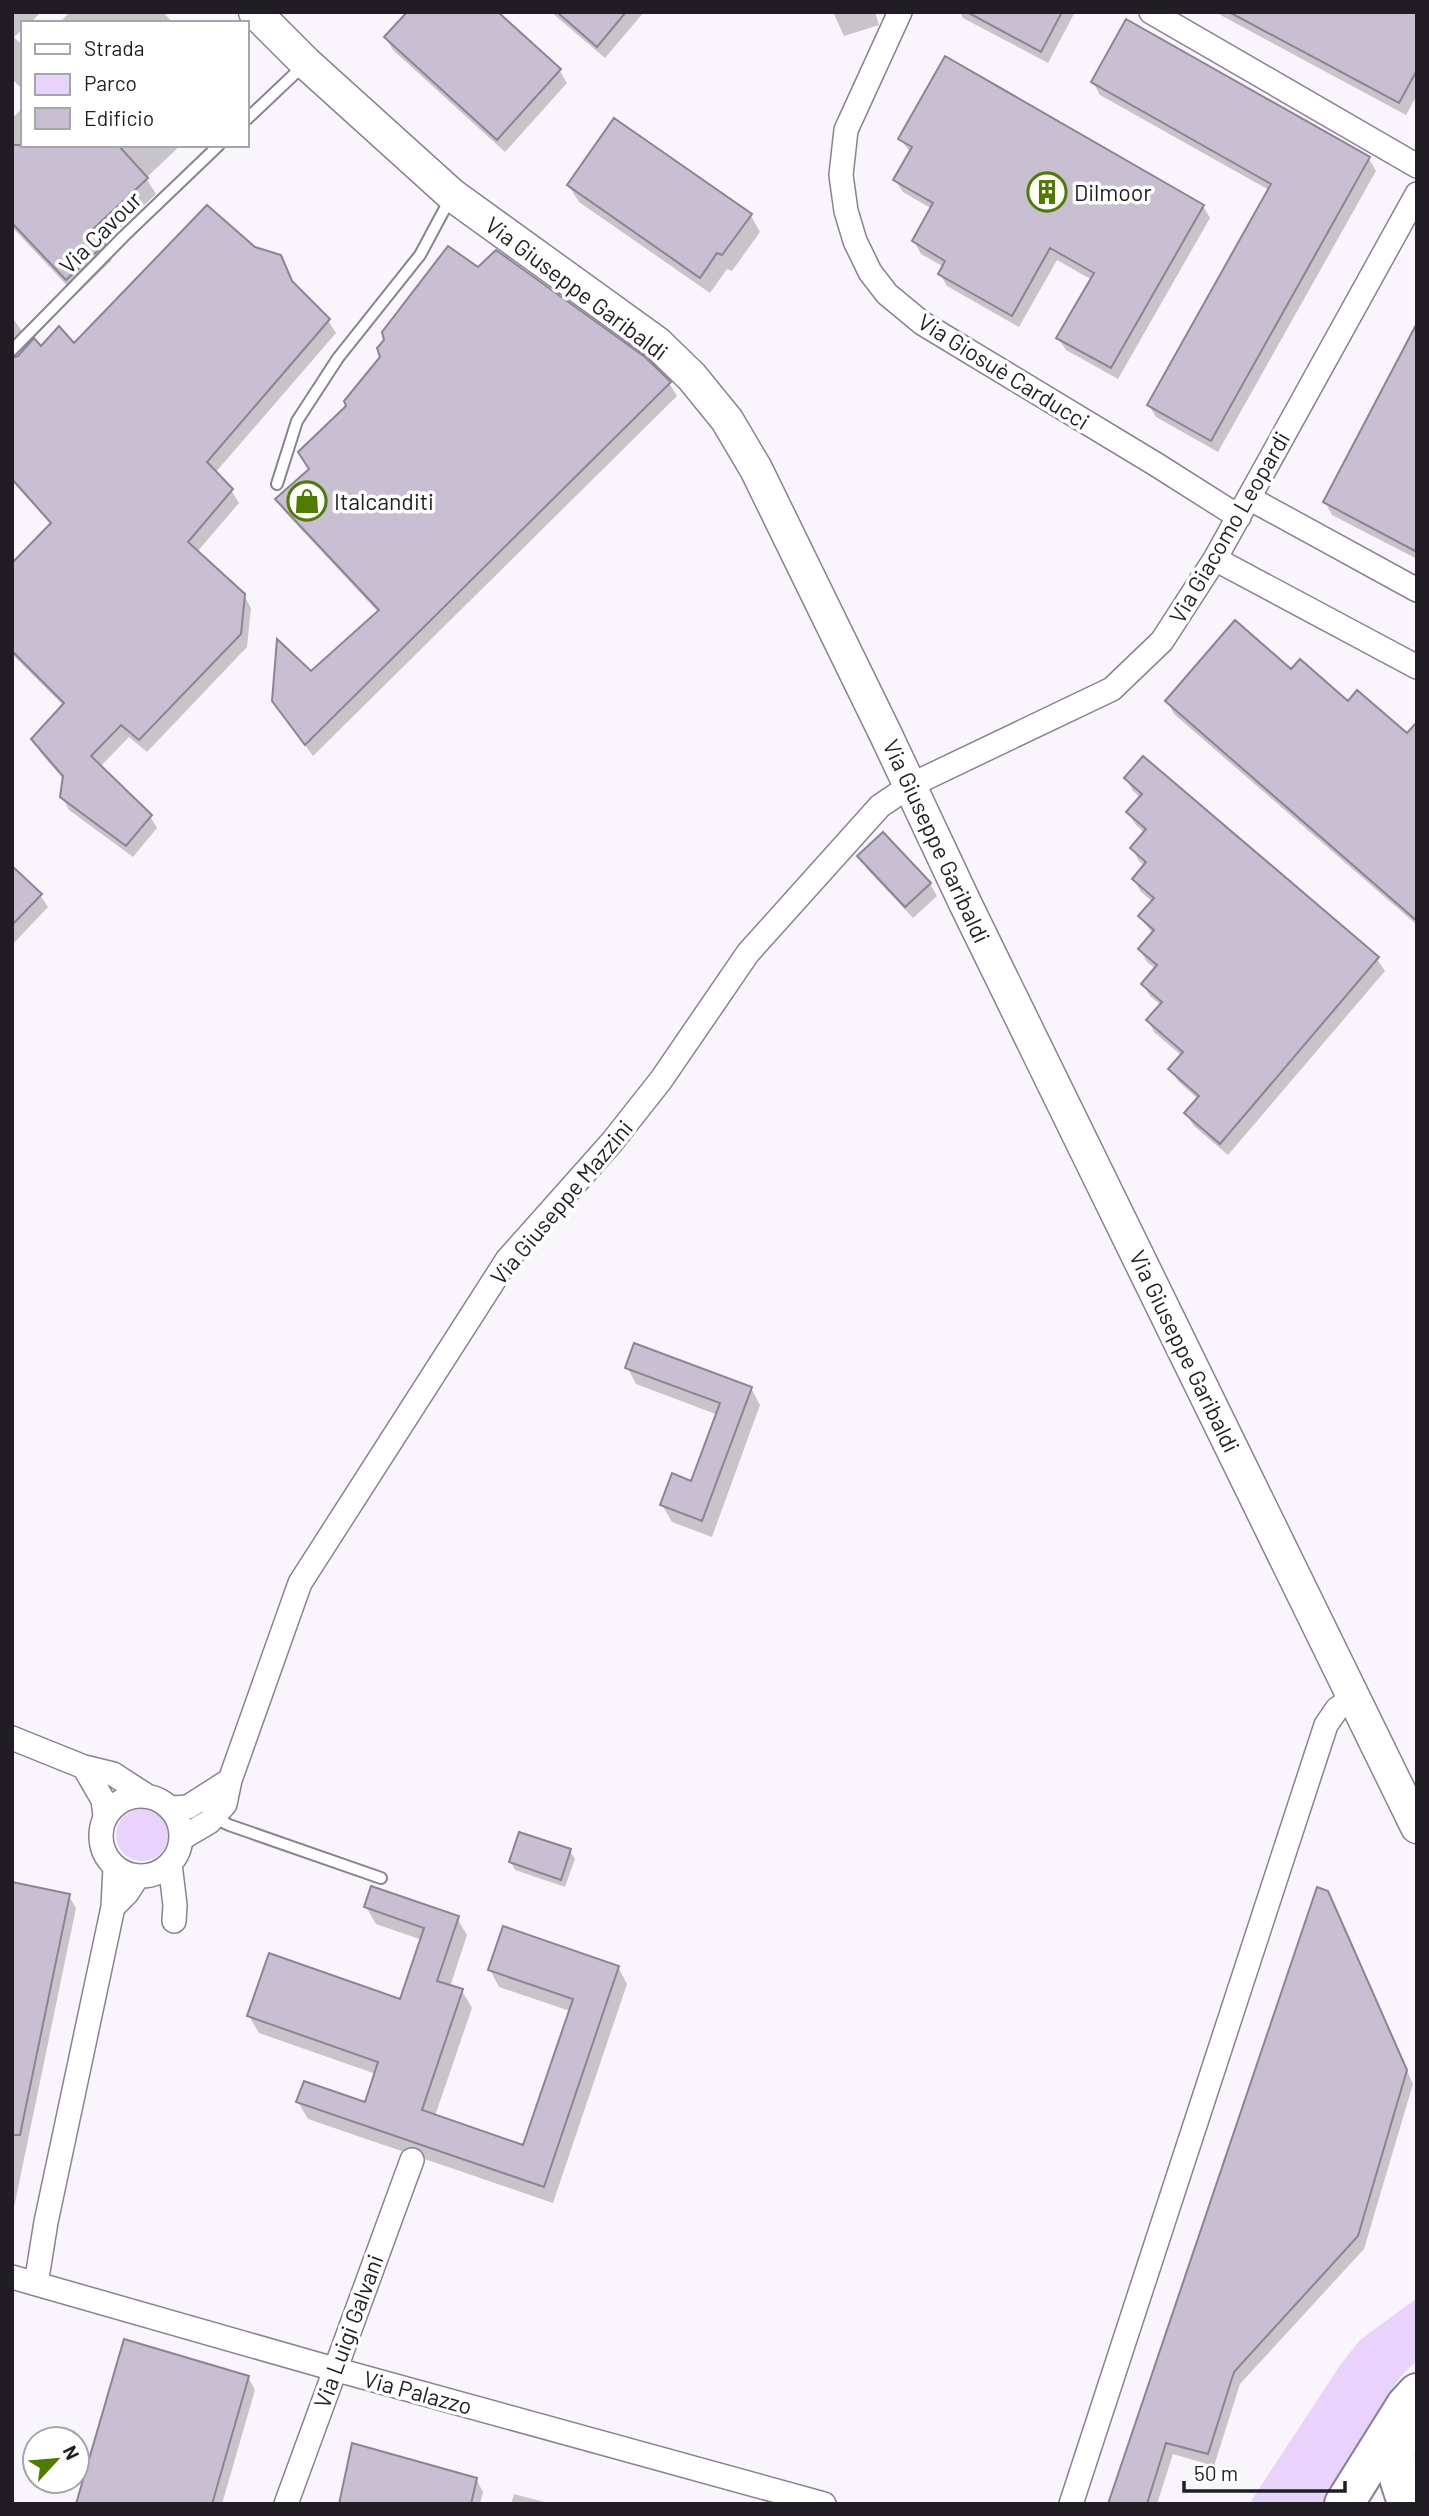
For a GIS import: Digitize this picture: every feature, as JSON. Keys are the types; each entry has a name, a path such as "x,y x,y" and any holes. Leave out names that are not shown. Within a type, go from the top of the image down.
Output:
{"highway":[{"path":"1344,2504 1411,2399"},
{"path":"1408,2504 1397,2476 1395,2443 1411,2399"}],"street":[{"name":"Via Giuseppe Garibaldi","path":"255,12 306,63 452,195 657,343 692,377 727,421 756,469 911,785 978,929 1417,1828"},
{"name":"Via Giosuè Carducci","path":"901,12 846,130 841,175 846,211 855,241 870,272 887,294 922,323 1157,465 1417,590"},
{"path":"1151,12 1417,166"},
{"name":"Via Giacomo Leopardi","path":"911,785 1112,689 1161,640 1215,559 1417,194"},
{"path":"1215,559 1414,660"},
{"name":"Via Giuseppe Mazzini","path":"182,1838 213,1817 225,1804 230,1780 300,1583 508,1260 612,1142 662,1080 748,953 880,806 911,785"},
{"path":"1071,2504 1326,1725 1337,1709 1354,1697"},
{"path":"12,1738 84,1767 113,1774 172,1808 180,1822 182,1838 179,1852 170,1864 160,1872 143,1876 126,1874 116,1867 104,1853 100,1834 105,1816 103,1800 84,1767"},
{"path":"172,1808 188,1807 214,1793 230,1780"},
{"path":"105,1816 121,1799 144,1794"},
{"path":"143,1876 174,1921 175,1905 170,1864"},
{"path":"36,2284 48,2209 113,1907 116,1867"},
{"path":"113,1907 143,1876"},
{"name":"Via Luigi Galvani","path":"286,2504 412,2160"},
{"name":"Via Palazzo","path":"12,2277 334,2370 824,2504"}],"lane":[{"path":"248,118 306,63"},
{"name":"Via Cavour","path":"12,350 124,236 217,147"},
{"path":"276,484 298,421 338,358 420,255 452,195"},
{"path":"213,1817 381,1878"}],"green space":[{"path":"142,1809 161,1816 168,1835 161,1854 142,1861 123,1854 116,1835 123,1816"},
{"path":"1417,2298 1417,2361 1390,2392 1334,2504 1249,2504 1341,2364 1360,2340"}],"building":[{"path":"407,12 498,12 561,69 497,140 384,37"},
{"path":"557,12 626,12 597,47"},
{"path":"967,12 1062,12 1041,52"},
{"path":"1229,12 1417,12 1417,70 1399,103"},
{"path":"1126,19 1370,157 1211,441 1147,405 1271,184 1091,82"},
{"name":"Dilmoor","path":"945,56 1204,205 1111,368 1056,338 1094,273 1050,248 1012,316 938,274 945,261 912,241 933,203 893,180 912,147 898,139"},
{"path":"614,118 752,214 722,255 717,253 700,278 567,185"},
{"path":"12,145 120,147 148,178 92,230 105,244 66,280 12,223"},
{"path":"207,205 255,247 281,255 292,281 330,319 207,462 233,489 188,542 245,594 241,634 139,740 121,725 91,756 152,815 126,846 60,797 63,776 31,739 64,703 12,651 12,563 51,523 12,479 12,358 18,356 34,338 41,346 59,326 74,343"},
{"path":"448,246 478,267 496,250 645,357 671,382 305,745 272,701 277,639 311,671 379,610 275,499 309,469 298,452 346,406 344,401 380,357 377,348 384,340 382,332"},
{"path":"1417,323 1417,552 1323,502"},
{"path":"1235,620 1291,669 1300,659 1348,701 1357,690 1407,733 1417,722 1417,921 1165,701"},
{"path":"1143,756 1379,957 1220,1144 1184,1113 1199,1096 1168,1069 1183,1052 1146,1020 1162,1002 1141,984 1157,965 1138,949 1154,930 1138,916 1154,898 1132,879 1146,862 1130,848 1146,829 1126,812 1142,794 1124,778"},
{"path":"883,832 931,883 905,907 857,856"},
{"path":"12,866 42,894 12,925"},
{"path":"634,1343 752,1387 702,1521 660,1505 672,1473 691,1481 720,1403 625,1368"},
{"path":"519,1832 571,1849 561,1880 509,1862"},
{"path":"12,1882 70,1894 20,2135 12,2135"},
{"path":"371,1886 459,1916 437,1981 463,1989 422,2110 523,2145 573,1999 488,1970 503,1926 619,1966 544,2187 296,2102 304,2081 365,2102 378,2062 247,2016 269,1953 400,1999 424,1928 364,1907"},
{"path":"1317,1887 1328,1891 1407,2070 1358,2236 1234,2372 1208,2454 1166,2443 1147,2504 1108,2504"},
{"path":"124,2339 249,2376 212,2504 76,2504 79,2495 91,2495 91,2452"},
{"path":"352,2443 477,2478 471,2504 339,2504"}],"place":[{"name":"Dilmoor","path":"1047,192"},
{"name":"Italcanditi","path":"307,501"}]}
